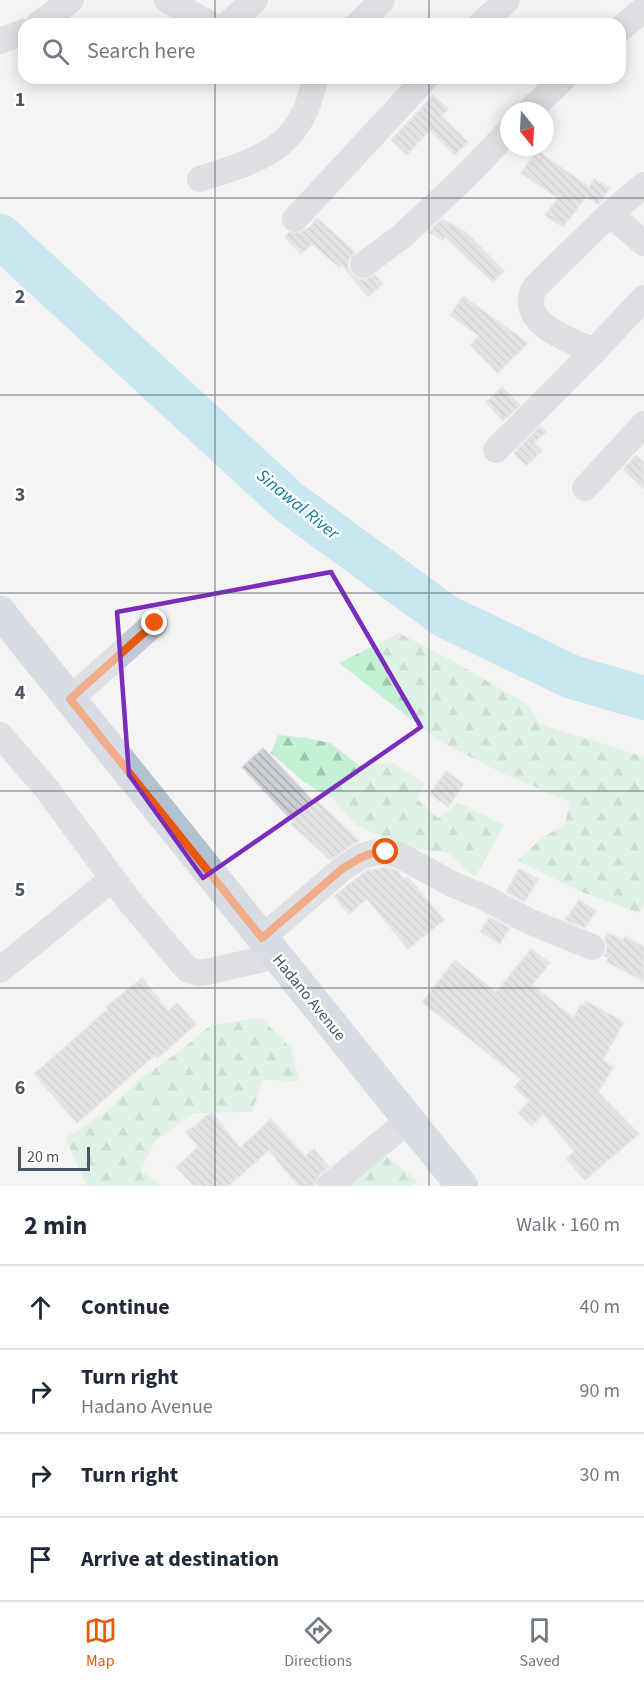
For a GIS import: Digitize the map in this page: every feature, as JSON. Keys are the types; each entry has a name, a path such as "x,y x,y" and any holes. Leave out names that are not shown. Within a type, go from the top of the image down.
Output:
{"main road":[{"name":"Hadano Avenue","path":"0,612 462,1186"}],"street":[{"path":"47,18 71,0"},
{"path":"166,0 199,18"},
{"path":"235,18 255,0"},
{"path":"364,18 382,0"},
{"path":"488,18 507,0"},
{"path":"626,24 644,9"},
{"path":"0,41 18,34"},
{"path":"200,178 239,166 266,155 279,146 300,120 314,84"},
{"path":"295,219 420,84"},
{"path":"539,102 558,84"},
{"path":"363,265 401,237 500,140"},
{"path":"594,351 555,333 541,322 532,313 530,296 535,287 644,184"},
{"path":"610,214 644,243"},
{"path":"496,450 644,298"},
{"path":"585,489 644,424"},
{"path":"70,699 155,623"},
{"path":"0,735 46,788 112,879 181,964 192,972 206,972 269,947 342,869 360,858 373,853 386,852 399,855 452,884 531,922 592,947"},
{"path":"0,970 112,879"},
{"path":"329,1186 409,1120"}],"highlighted area":[{"path":"331,572 421,727 203,878 129,775 117,612"}],"green space":[{"path":"399,633 528,705 540,724 644,757 644,905 639,913 574,889 518,860 543,837 564,826 570,802 502,773 439,741 339,663"},
{"path":"278,735 330,743 360,766 393,763 425,784 417,799 438,818 459,803 504,825 475,877 448,853 405,847 356,825 333,799 304,782 271,753"},
{"path":"261,1018 291,1048 299,1081 263,1080 252,1112 194,1113 155,1141 141,1170 162,1186 87,1186 65,1138 105,1113 143,1076 176,1054 211,1025"},
{"path":"383,1153 418,1181 412,1186 342,1186"}],"building":[{"path":"433,95 448,109 441,116 468,142 455,155 430,130 407,155 391,140"},
{"path":"533,156 545,156 589,187 594,179 610,188 598,205 586,197 563,227 545,215 558,198 521,173"},
{"path":"317,218 355,252 349,260 348,267 351,274 364,280 375,275 383,284 368,297 342,265 340,268 312,244 301,254 285,237 289,232 299,233 310,227"},
{"path":"442,219 466,232 504,271 493,282 445,237 443,240 428,232"},
{"path":"463,296 528,343 498,373 470,345 479,336 450,315"},
{"path":"502,387 520,405 503,421 486,402"},
{"path":"540,426 546,432 534,443 542,451 526,466 514,453"},
{"path":"636,455 644,463 644,489 623,469"},
{"path":"263,748 313,801 315,799 360,841 330,860 291,824 293,822 242,767"},
{"path":"446,771 464,784 448,807 430,794"},
{"path":"385,867 398,871 403,879 408,877 444,920 408,949 367,899 349,914 334,896 366,871"},
{"path":"519,869 538,879 525,902 506,892"},
{"path":"579,900 596,911 585,928 565,920"},
{"path":"489,917 510,928 500,944 480,932"},
{"path":"608,933 623,940 625,936 644,947 644,981 606,962 608,958 603,956 606,952 605,939"},
{"path":"531,949 550,963 532,985 574,1018 580,1004 584,1006 586,1001 624,1022 603,1060 614,1067 598,1092 639,1134 585,1180 566,1159 574,1151 543,1114 532,1126 518,1113 529,1101 514,1087 521,1079 422,1002 455,960 496,992"},
{"path":"142,978 168,1011 177,1003 196,1024 158,1058 155,1055 77,1123 34,1074 108,1009 106,1007"},
{"path":"212,1112 240,1148 271,1119 305,1156 314,1149 329,1167 319,1175 314,1186 298,1186 269,1150 229,1186 194,1186 176,1167 198,1147 186,1132"}],"waterway":[{"name":"Sinawal River","path":"0,236 289,502 445,616 572,677 644,698"}],"route":[{"path":"155,623 70,699 262,938 342,869 360,858 373,853 386,852"}]}
